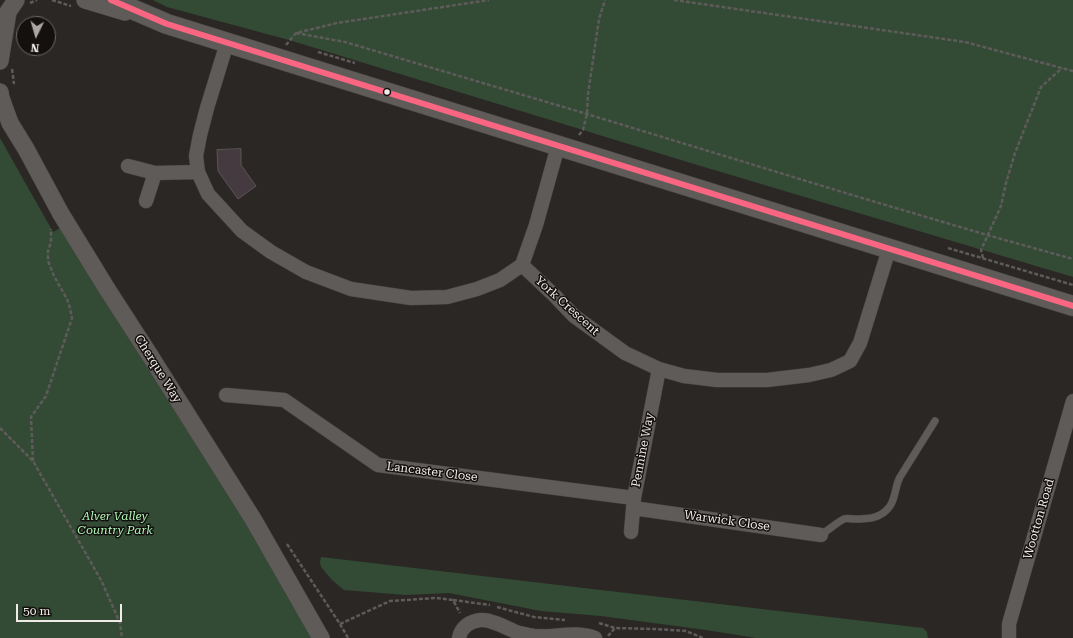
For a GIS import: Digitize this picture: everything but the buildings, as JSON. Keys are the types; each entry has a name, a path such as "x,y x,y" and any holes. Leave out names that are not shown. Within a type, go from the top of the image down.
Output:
{"main road":[{"path":"111,0 167,24 1073,306"}],"street":[{"path":"4,0 6,8 6,64"},
{"path":"85,0 167,24"},
{"path":"6,22 8,12 23,2"},
{"path":"227,43 200,135 196,156 198,172 208,194 242,231 271,252 306,272 351,289 411,298 447,297 477,289 500,280 522,265 536,225 558,146"},
{"name":"Cherque Way","path":"4,94 10,123 26,149 61,214 253,519 321,638"},
{"path":"128,166 154,173 198,172"},
{"path":"146,201 154,173"},
{"name":"York Crescent","path":"522,265 574,316 625,353 659,369 684,376 717,380 767,380 809,375 831,370 850,361 860,343 889,249"},
{"name":"Pennine Way","path":"630,532 633,503 659,369"},
{"name":"Lancaster Close","path":"226,395 284,400 378,465 633,503"},
{"name":"Wootton Road","path":"1009,638 1009,624 1073,403"},
{"name":"Warwick Close","path":"633,503 821,535"},
{"path":"462,632 472,622 483,620 535,637 580,635 595,638"}],"lane":[{"path":"821,535 844,519 867,519 883,513 892,502 900,477 935,421"}],"path":[{"path":"23,2 36,0"},
{"path":"284,47 296,33 337,24 490,0"},
{"path":"579,135 583,130 587,114 588,94 599,19 605,0"},
{"path":"674,0 965,42 1073,71"},
{"path":"296,33 345,42 587,114 847,194 1073,259"},
{"path":"4,94 6,64"},
{"path":"983,258 981,250 1001,206 1015,153 1041,87 1063,68"},
{"path":"33,462 31,417 46,396 72,318 67,298 54,276 48,261 48,251 51,242 51,225"},
{"path":"0,428 33,462 101,580 120,623 122,638"},
{"path":"283,538 348,638"},
{"path":"340,624 390,601 436,598 453,600 462,632"},
{"path":"606,638 615,628"}],"green space":[{"path":"153,0 1073,0 1073,277 694,164 289,40 167,7"},
{"name":"Alver Valley Country Park","path":"0,138 53,232 60,228 121,327 253,519 312,638 0,638"},
{"path":"321,557 923,628 927,632 928,638 756,638 601,616 541,611 449,593 406,595 344,590 332,580 321,567"}],"transit line":[{"path":"111,0 167,24 1073,306"}]}
